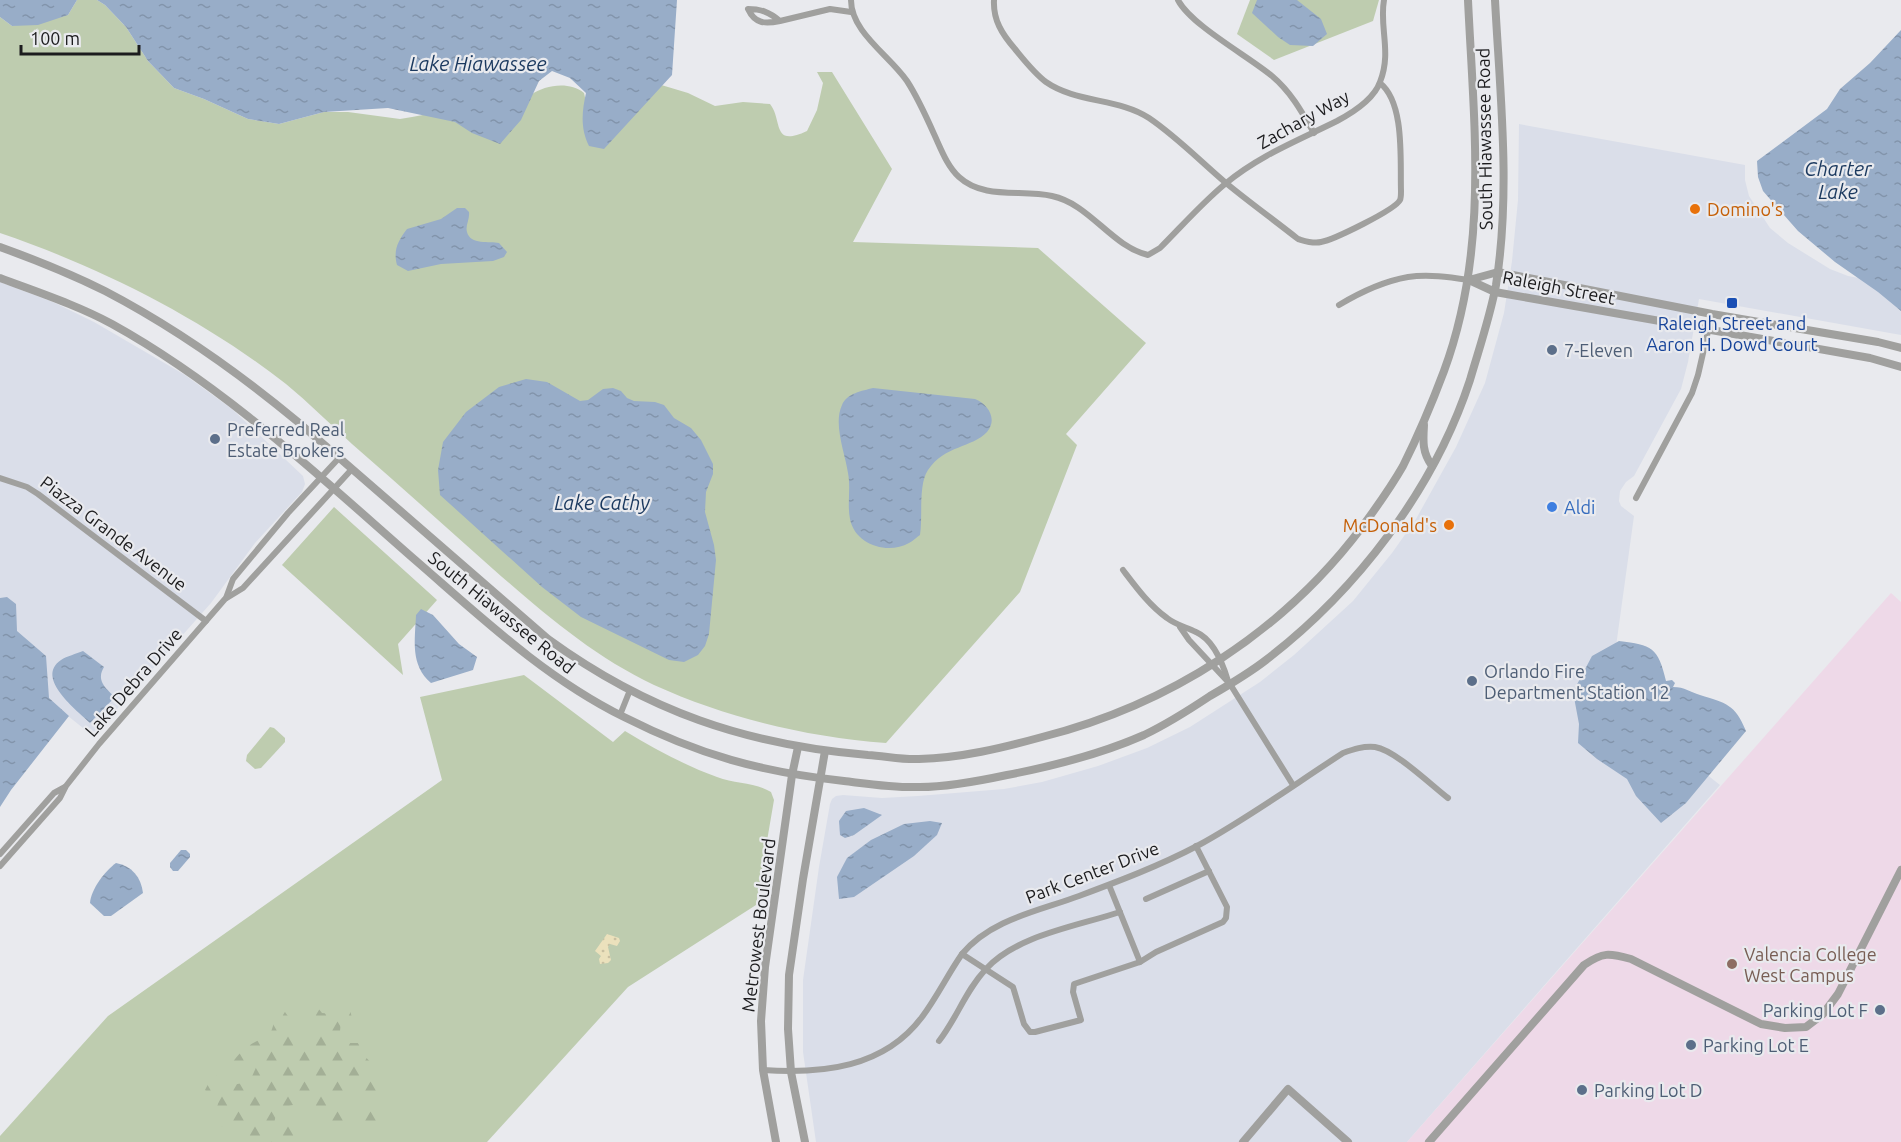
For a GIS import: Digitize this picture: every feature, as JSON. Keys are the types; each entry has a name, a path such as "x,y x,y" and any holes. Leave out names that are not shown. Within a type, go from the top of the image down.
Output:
{"street":[{"path":"780,21 830,9 851,12 851,0"},
{"path":"994,0 994,11 1001,33 1033,70 1047,82 1072,94 1146,116 1180,141 1226,183 1298,239 1308,242 1322,242 1388,212 1400,200 1396,109 1389,91 1380,83 1387,51 1384,0"},
{"path":"1178,0 1182,9 1273,77 1290,94 1314,133"},
{"name":"South Hiawassee Road","path":"0,247 54,267 106,292 210,354 261,391 548,639 586,666 630,690 700,721 740,734 798,747 917,759 965,754 1014,745 1068,731 1117,714 1156,696 1211,665 1248,641 1283,613 1317,581 1348,546 1375,509 1401,468 1425,418 1445,369 1469,280 1475,233 1477,190 1468,0"},
{"name":"South Hiawassee Road","path":"0,278 99,318 194,375 245,413 513,645 561,682 620,716 674,742 738,763 792,775 922,788 978,781 1039,769 1100,752 1146,734 1230,684 1262,663 1293,638 1347,584 1391,530 1432,466 1468,385 1495,292 1502,234 1503,150 1495,0"},
{"name":"Zachary Way","path":"851,12 857,25 907,81 948,163 960,178 974,186 993,192 1053,196 1071,203 1134,252 1148,255 1160,248 1226,183 1279,148 1347,115 1366,100 1380,83"},
{"name":"Raleigh Street","path":"1469,280 1497,272 1901,348"},
{"path":"1339,305 1369,290 1407,277 1434,276 1469,280"},
{"name":"Raleigh Street","path":"1469,280 1495,292 1869,358 1901,367"},
{"path":"1636,498 1692,393 1712,314"},
{"path":"1425,418 1422,443 1425,456 1432,466"},
{"name":"Lake Debra Drive","path":"0,866 60,798 66,786 99,744 225,598 233,579 265,540 339,458"},
{"name":"Lake Debra Drive","path":"225,598 243,588 352,469"},
{"name":"Piazza Grande Avenue","path":"0,478 27,487 38,494 206,621"},
{"path":"265,540 277,551"},
{"path":"1123,570 1157,610 1180,627 1189,640 1230,684"},
{"path":"1180,627 1198,632 1221,659 1230,684 1293,785"},
{"path":"620,716 630,690"},
{"name":"Metrowest Boulevard","path":"776,1142 763,1070 761,1021 765,967 798,747"},
{"name":"Park Center Drive","path":"763,1070 791,1072 856,1064 879,1055 903,1038 922,1017 968,947 991,929 1015,918 1141,873 1196,846 1243,819 1343,753 1359,747 1376,747 1390,753 1448,798"},
{"name":"Metrowest Boulevard","path":"805,1142 791,1072 788,1029 789,975 825,751"},
{"name":"Lake Debra Drive","path":"0,854 54,793 66,786"},
{"path":"963,954 1013,987 1024,1024 1030,1032 1082,1020 1073,992 1074,984 1140,962 1156,952 1223,922 1226,918 1227,907 1196,846"},
{"path":"1431,1141 1584,965 1597,957 1610,953 1631,959 1761,1024 1785,1028 1806,1027 1823,1014 1838,994 1901,870"},
{"path":"1146,899 1209,871"},
{"path":"1109,885 1140,962"},
{"path":"939,1041 958,1012 960,1003 986,969 1011,949 1026,942 1120,912"},
{"path":"1243,1142 1288,1089 1348,1142"}],"shaded area":[{"path":"1519,124 1745,165 1745,180 1749,196 1770,228 1788,243 1830,269 1848,276 1901,286 1901,335 1699,299 1681,389 1634,476 1620,491 1621,506 1634,516 1609,697 1720,785 1407,1142 816,1142 803,1052 803,980 819,867 832,799 843,795 882,798 1004,789 1042,782 1098,766 1147,748 1190,727 1260,682 1294,655 1353,601 1416,519 1456,447 1485,383 1504,313 1512,261 1518,200"},
{"path":"0,282 53,302 94,322 185,375 232,409 303,476 305,484 302,492 255,543 211,603 93,736 68,716 0,680"},
{"name":"Valencia College West Campus","path":"1891,593 1901,602 1901,1142 1407,1142"}],"green space":[{"path":"77,0 97,0 105,5 126,27 148,61 174,88 248,119 279,124 324,112 348,112 400,119 531,95 557,86 578,89 584,93 586,102 648,81 688,93 715,106 743,102 770,104 780,130 788,136 807,131 817,110 823,83 817,72 832,72 892,169 853,242 1038,248 1146,343 1066,434 1077,445 1020,592 886,743 797,731 738,716 654,685 610,661 569,633 493,569 286,384 254,360 185,317 113,279 0,233 0,17 12,26 68,15"},
{"path":"1250,0 1379,0 1373,21 1274,60 1237,34"},
{"path":"334,507 437,600 398,644 403,675 282,565"},
{"path":"524,675 613,742 625,731 705,772 724,779 758,786 771,792 774,800 756,905 628,987 487,1142 0,1142 0,1136 108,1016 442,780 420,697"},
{"path":"270,727 285,738 285,742 261,768 255,769 246,761 247,755"},
{"path":"348,1002 352,1018 341,1021 340,1031 332,1041 340,1044 341,1049 349,1043 361,1043 361,1052 373,1065 371,1073 380,1078 379,1093 372,1097 380,1114 374,1125 363,1129 361,1124 367,1115 358,1093 335,1100 341,1108 347,1109 347,1121 333,1129 318,1120 313,1106 293,1105 277,1109 274,1124 282,1127 291,1124 301,1137 301,1142 240,1142 248,1123 236,1121 218,1128 213,1121 221,1093 211,1096 205,1090 214,1073 230,1084 250,1081 258,1063 248,1072 235,1078 230,1066 247,1047 270,1035 277,1014 285,1012 299,1032 295,1040 305,1043 314,1031 315,1022 307,1019 305,1008 314,1003 322,1013 333,1014 330,1005"}],"sand":[{"path":"607,934 619,938 620,941 617,946 610,944 608,947 611,960 600,964 601,956 595,951"}],"water":[{"path":"0,0 77,0 68,15 38,25 12,26 0,17"},
{"name":"Lake Hiawassee","path":"97,0 677,0 672,75 604,149 589,146 584,133 586,93 570,78 552,71 539,81 521,120 500,144 472,133 455,122 388,108 324,112 279,124 248,119 174,88 148,61 126,27"},
{"path":"1257,0 1297,0 1321,19 1327,34 1313,46 1290,45 1252,13"},
{"name":"Charter Lake","path":"1901,30 1901,311 1798,231 1763,191 1758,177 1757,161 1827,109 1840,89 1870,63"},
{"path":"457,208 465,208 469,212 467,230 469,236 476,241 499,243 507,252 504,257 493,261 441,264 408,271 397,265 397,246 407,229 441,219"},
{"name":"Lake Cathy","path":"526,379 547,382 580,401 588,400 603,389 613,388 634,401 664,405 674,418 691,428 701,440 713,464 713,474 706,492 705,512 716,560 709,634 705,646 698,655 684,662 669,660 581,617 542,587 440,495 438,470 443,442 466,412 499,387"},
{"path":"873,388 975,399 984,404 990,412 992,422 987,432 981,437 950,451 928,470 922,492 920,535 909,543 892,548 882,548 865,541 853,528 849,513 849,479 839,430 840,413 844,401 855,393"},
{"path":"7,597 16,604 17,631 46,656 49,698 69,716 0,807 0,598"},
{"path":"421,609 433,615 459,644 477,657 473,670 431,683 424,676 415,652 416,615"},
{"path":"1619,641 1639,644 1652,650 1660,661 1666,681 1672,680 1675,683 1673,687 1717,700 1729,706 1738,715 1746,731 1686,803 1661,823 1636,796 1627,779 1578,743 1579,724 1573,692 1592,656"},
{"path":"83,651 104,667 101,680 115,697 90,723 68,703 55,685 52,676 54,667 61,660"},
{"path":"864,808 882,815 854,835 845,838 840,835 839,821 846,811"},
{"path":"930,821 942,823 937,835 914,856 854,897 839,899 837,877 847,858 871,840 904,824"},
{"path":"181,850 186,850 190,857 178,871 173,871 170,863"},
{"path":"116,863 135,873 143,893 111,916 104,916 90,903 91,898 99,881"}],"place":[{"name":"Domino's","path":"1695,209"},
{"name":"Raleigh Street and Aaron H. Dowd Court","path":"1732,303"},
{"name":"7-Eleven","path":"1552,350"},
{"name":"Preferred Real Estate Brokers","path":"215,439"},
{"name":"Aldi","path":"1552,507"},
{"name":"McDonald's","path":"1449,525"},
{"name":"Orlando Fire Department Station 12","path":"1472,681"},
{"name":"Valencia College West Campus","path":"1732,964"},
{"name":"Parking Lot F","path":"1880,1010"},
{"name":"Parking Lot E","path":"1691,1045"},
{"name":"Parking Lot D","path":"1582,1090"}]}
